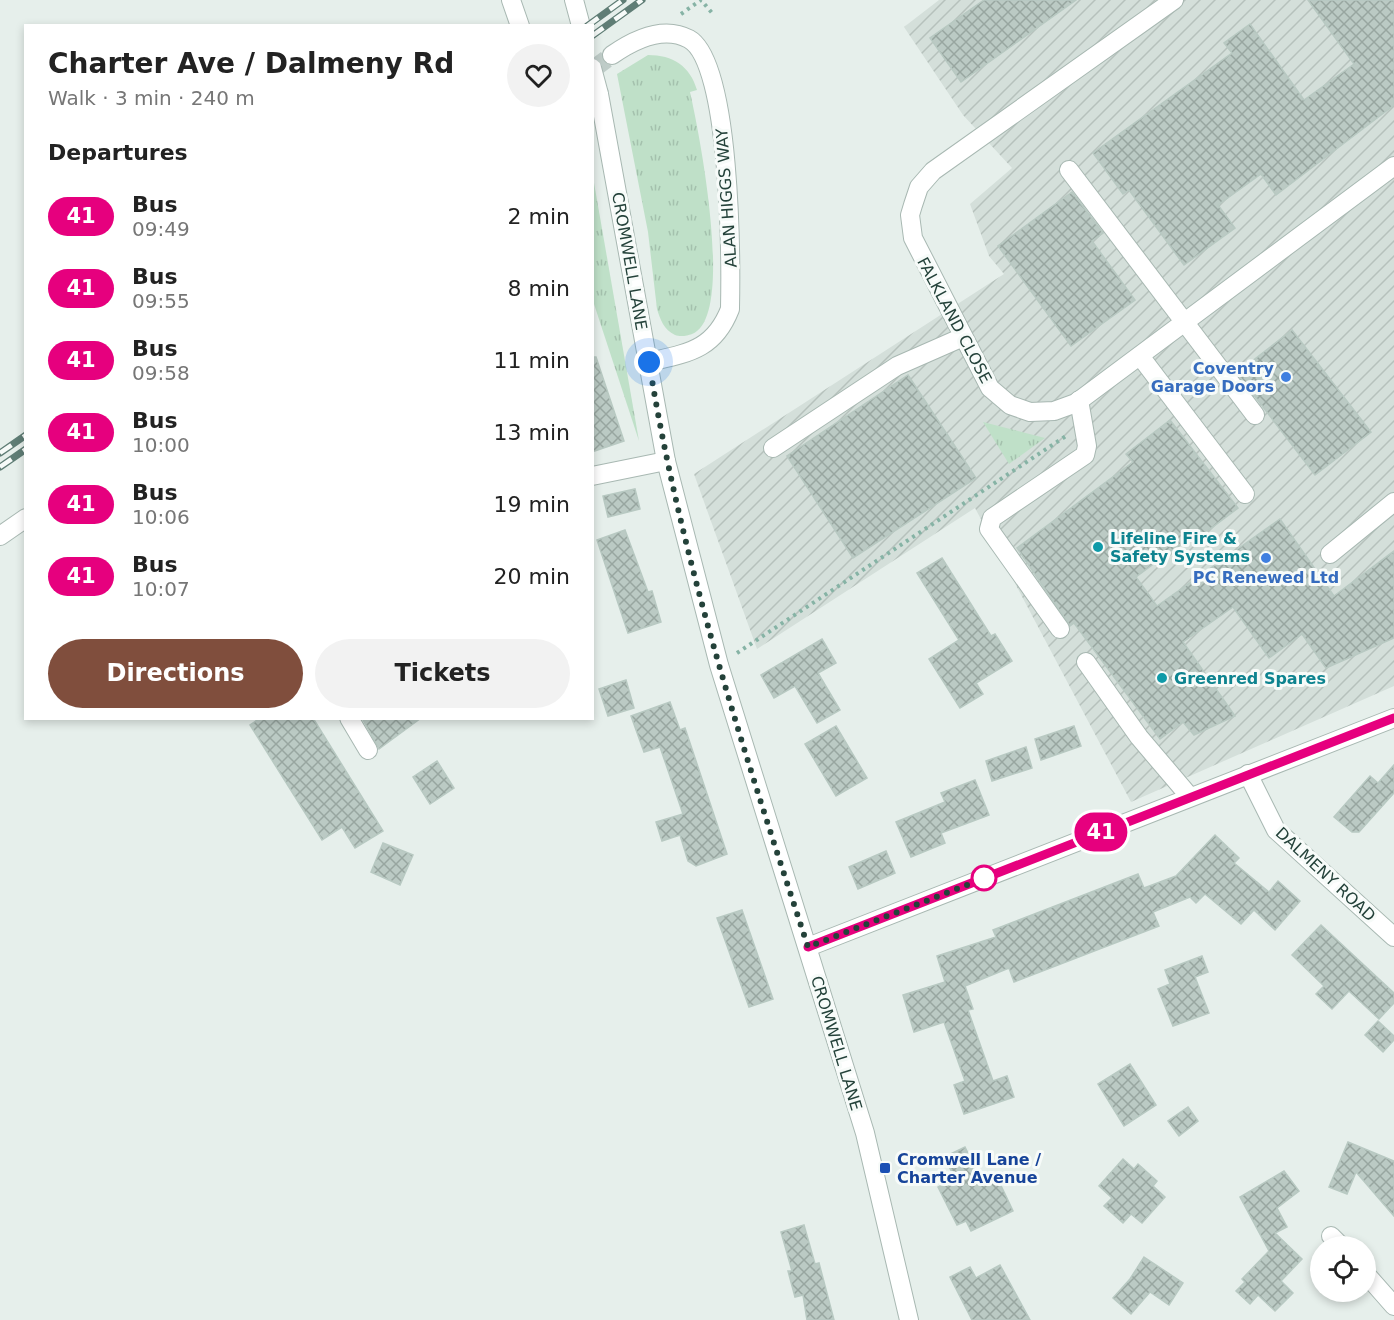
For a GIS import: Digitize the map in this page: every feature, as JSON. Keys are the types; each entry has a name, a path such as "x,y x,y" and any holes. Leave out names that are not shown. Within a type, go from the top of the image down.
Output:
{"street":[{"path":"511,0 519,24"},
{"path":"574,1 580,24"},
{"name":"FALKLAND CLOSE","path":"1163,3 933,171 919,187 910,215 914,238 990,388 1010,405 1020,410 1043,413 1065,407 1079,400 1394,166"},
{"name":"ALAN HIGGS WAY","path":"612,56 645,37 666,34 689,39 706,57 720,118 725,158 730,309 722,329 703,345 681,354 649,362"},
{"name":"CROMWELL LANE","path":"594,75 666,461 719,665 865,1133 909,1320"},
{"path":"1069,170 1186,321 1255,415"},
{"path":"774,448 897,366 963,337"},
{"path":"1140,356 1245,494"},
{"path":"1060,629 989,529 992,518 1085,455 1087,446 1079,400"},
{"path":"594,476 666,461"},
{"path":"1330,554 1394,502"},
{"path":"0,536 24,519"},
{"path":"1086,662 1139,737 1190,797"},
{"path":"808,947 1394,718"},
{"path":"350,720 368,750"},
{"name":"DALMENY ROAD","path":"1248,774 1276,830 1394,937"},
{"path":"1376,1286 1394,1306"}],"path":[{"path":"719,665 1084,424"}],"shaded area":[{"path":"939,0 1394,0 1394,686 1131,802 975,508 757,649 694,474 1004,274 989,256 970,204 1012,168 963,115 904,27"}],"green space":[{"path":"648,55 665,57 679,63 690,74 697,90 690,92 711,222 712,295 705,321 692,334 686,336 671,333 665,327 657,309 648,232 617,74"},
{"path":"594,183 639,441 594,304"},
{"path":"983,422 1045,438 1009,464"}],"building":[{"path":"984,0 1076,0 961,82 930,38"},
{"path":"1308,0 1394,0 1394,105 1276,195 1261,174 1218,205 1235,228 1184,265 1129,190 1123,194 1093,153 1232,53 1224,43 1250,24 1304,100 1354,64"},
{"path":"1072,192 1103,233 1092,241 1135,300 1071,346 998,246"},
{"path":"1292,330 1371,432 1315,475 1237,373"},
{"path":"594,357 596,357 624,441 594,451"},
{"path":"908,375 976,478 853,558 787,456"},
{"path":"1170,420 1238,508 1194,541 1190,537 1136,577 1157,606 1280,519 1334,596 1394,551 1394,638 1326,668 1302,634 1269,658 1233,607 1183,642 1235,716 1194,735 1183,722 1160,739 1074,623 1070,626 1017,548 1133,462 1126,454"},
{"path":"635,489 640,509 608,517 603,496"},
{"path":"625,530 648,592 652,591 661,622 628,633 597,540"},
{"path":"942,558 991,636 995,634 1012,661 976,683 983,694 960,708 929,659 959,640 917,573"},
{"path":"822,639 836,663 818,673 840,710 817,723 795,686 774,698 761,675"},
{"path":"626,680 634,708 608,716 599,689"},
{"path":"670,702 680,730 685,728 727,854 696,866 688,861 680,835 662,841 656,822 683,814 660,747 644,752 631,716"},
{"path":"257,720 314,720 383,831 355,848 342,827 322,840 250,725"},
{"path":"363,720 418,720 379,749"},
{"path":"836,726 867,778 836,796 805,744"},
{"path":"1074,726 1081,746 1041,760 1035,739"},
{"path":"1026,747 1032,768 992,781 986,761"},
{"path":"437,761 454,788 430,804 413,777"},
{"path":"1394,765 1394,793 1359,832 1352,832 1334,817 1370,776 1378,783"},
{"path":"975,780 989,815 941,833 945,843 911,857 896,822 945,802 941,793"},
{"path":"1215,835 1239,858 1234,863 1269,892 1278,881 1300,901 1275,930 1254,910 1241,924 1205,894 1196,903 1190,897 1153,912 1159,926 1014,982 1009,968 965,986 973,1009 968,1010 993,1081 1007,1076 1014,1097 964,1114 954,1085 965,1081 944,1022 914,1032 903,995 945,982 937,956 996,937 993,930 1138,874 1144,888 1176,876"},
{"path":"383,843 413,855 400,885 371,872"},
{"path":"886,851 895,873 858,889 849,867"},
{"path":"742,910 773,999 749,1007 717,918"},
{"path":"1321,925 1394,993 1394,1003 1379,1019 1349,991 1332,1009 1316,994 1324,986 1292,955"},
{"path":"1202,956 1208,972 1195,977 1209,1013 1173,1026 1158,989 1170,984 1165,970"},
{"path":"1378,1021 1394,1036 1394,1040 1383,1052 1365,1035"},
{"path":"1130,1064 1156,1105 1124,1126 1098,1084"},
{"path":"1188,1107 1198,1121 1179,1136 1168,1121"},
{"path":"1348,1142 1394,1161 1394,1216 1356,1172 1347,1194 1329,1187"},
{"path":"965,1147 981,1180 995,1173 1013,1211 971,1231 966,1221 957,1225 938,1187 955,1178 944,1157"},
{"path":"1123,1159 1134,1169 1138,1164 1157,1181 1153,1186 1165,1197 1142,1223 1131,1214 1123,1223 1104,1206 1112,1198 1099,1186"},
{"path":"1284,1171 1299,1191 1277,1208 1287,1227 1275,1233 1302,1259 1281,1281 1293,1293 1275,1311 1258,1295 1250,1304 1236,1291 1245,1282 1242,1279 1269,1251 1240,1197"},
{"path":"804,1225 815,1264 819,1263 834,1320 807,1320 803,1295 795,1297 788,1271 792,1271 781,1232"},
{"path":"1144,1257 1183,1283 1169,1305 1150,1292 1131,1314 1113,1298 1130,1279"},
{"path":"1000,1265 1030,1320 972,1320 950,1277 970,1267 976,1278"}],"tunnel":[{"path":"594,68 612,55"}],"railway":[{"path":"590,24 623,0"},
{"path":"594,35 642,0"},
{"path":"0,453 24,436"},
{"path":"0,467 24,450"}],"bus line":[{"name":"41","path":"808,947 1394,718"}],"place":[{"name":"Coventry Garage Doors","path":"1286,377"},
{"name":"Lifeline Fire & Safety Systems","path":"1098,547"},
{"name":"PC Renewed Ltd","path":"1266,558"},
{"name":"Greenred Spares","path":"1162,678"},
{"name":"Cromwell Lane / Charter Avenue","path":"885,1168"}],"route":[{"path":"649,362 661,437 719,665 808,947 995,874 984,878"}]}
